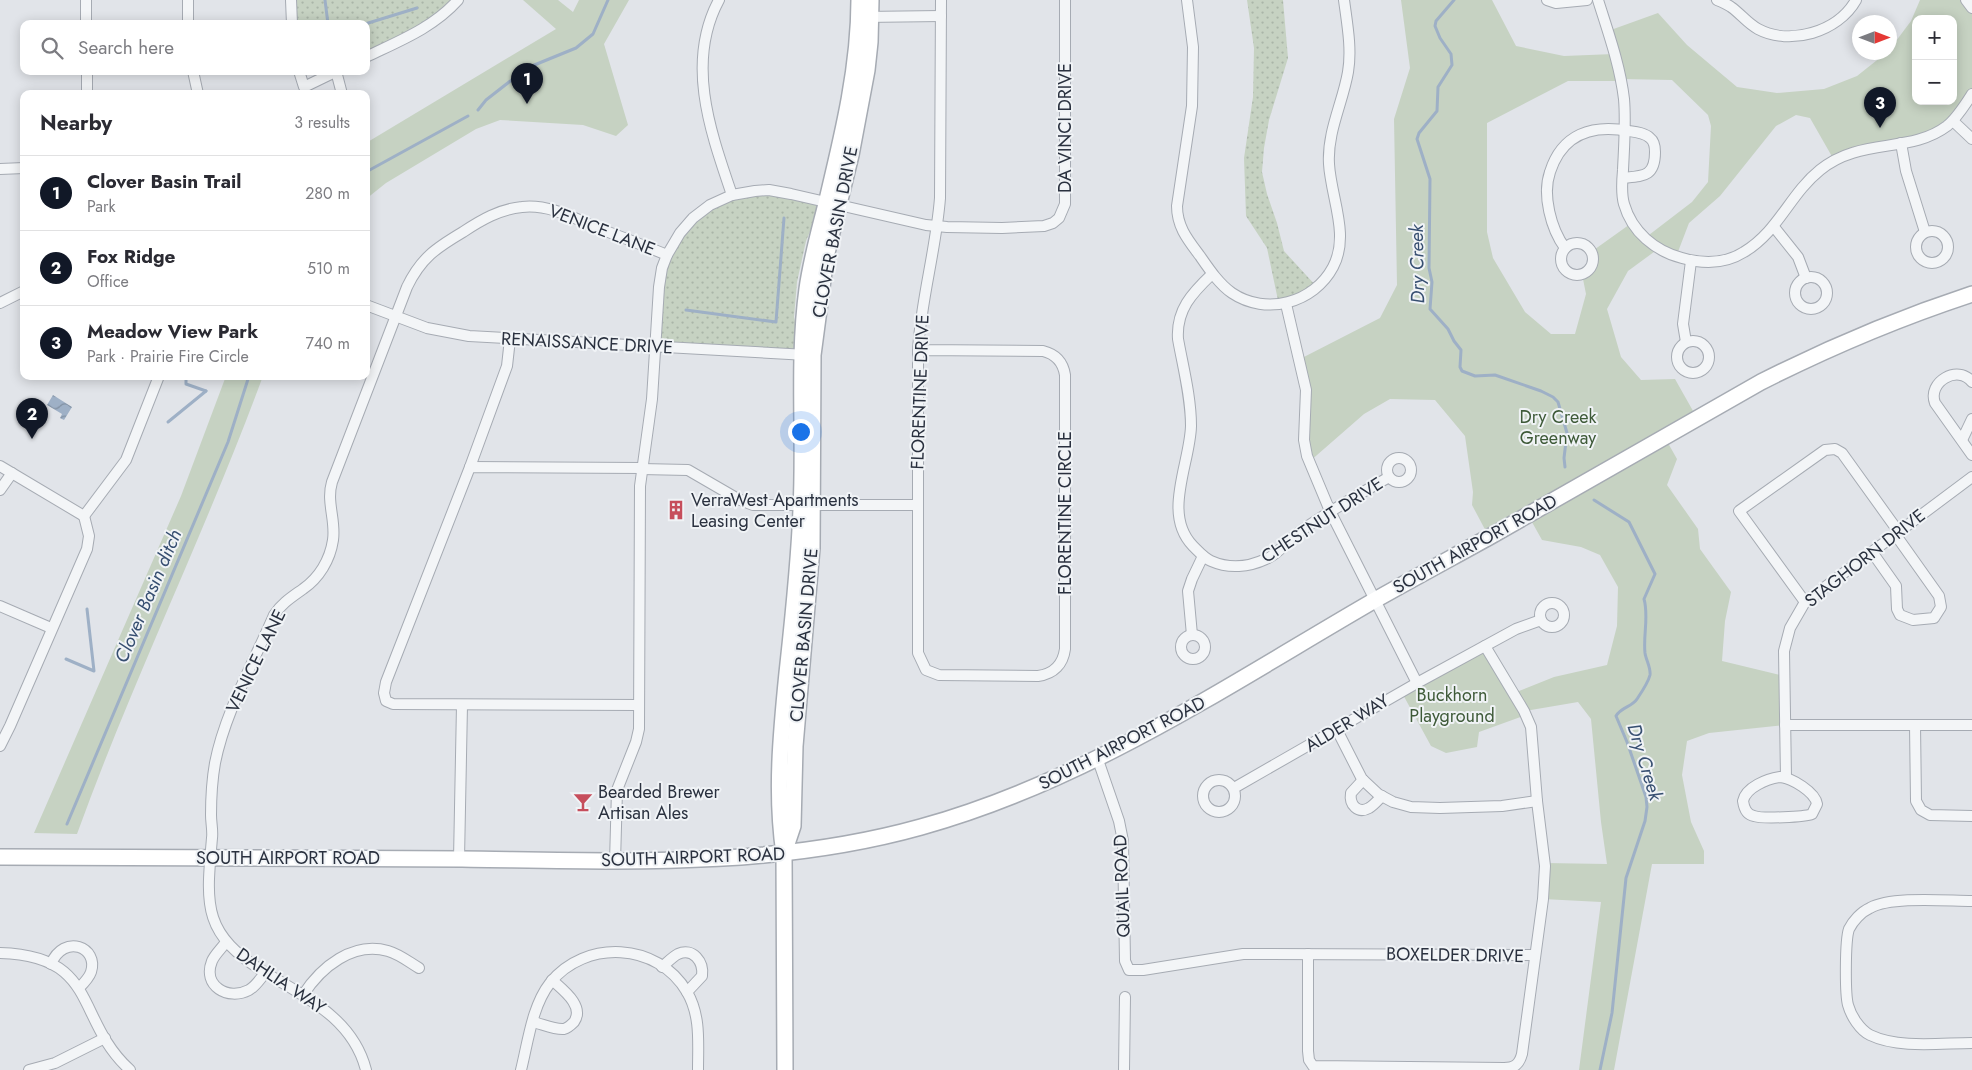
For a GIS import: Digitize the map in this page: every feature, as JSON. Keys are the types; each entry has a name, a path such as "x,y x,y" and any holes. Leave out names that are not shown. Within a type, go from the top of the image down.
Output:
{"main road":[{"name":"CLOVER BASIN DRIVE","path":"859,0 865,17"},
{"name":"CLOVER BASIN DRIVE","path":"785,1070 784,854 780,829 780,744 807,506 807,288 833,203 858,38 871,0"},
{"name":"SOUTH AIRPORT ROAD","path":"0,857 459,859 615,862 719,860 818,850 924,827 1041,786 1098,760 1227,690 1376,600 1762,382 1811,356 1870,330 1972,294"}],"street":[{"path":"86,0 86,20"},
{"path":"188,0 188,20"},
{"path":"291,0 292,20"},
{"path":"370,55 429,26 442,17 458,0"},
{"path":"719,0 711,18 705,44 702,72 703,93 707,116 732,195"},
{"name":"FLORENTINE DRIVE","path":"922,664 918,655 917,641 918,350 921,311 937,226 940,183 941,0"},
{"name":"DA VINCI DRIVE","path":"615,862 617,790 638,737 639,494 650,423 660,281 667,254 680,233 693,218 710,205 732,195 755,190 769,190 937,226 990,228 1040,226 1053,223 1062,212 1065,204 1065,0"},
{"path":"1187,0 1193,47 1192,106 1177,206 1182,232 1212,274 1231,293 1244,300 1264,304 1286,304 1303,297 1320,284 1333,267 1340,248 1340,230 1329,168 1329,154 1330,138 1349,67 1344,0"},
{"path":"1548,0 1556,3 1588,0"},
{"path":"1598,0 1615,55 1622,87 1624,204 1638,230 1649,242 1662,251 1691,261 1714,262 1738,256 1755,245 1774,227 1804,184 1822,168 1834,160 1863,149 1901,143 1934,134 1953,121 1972,94"},
{"path":"1718,0 1732,3 1747,23 1759,30 1773,35 1792,36 1809,34 1830,26 1856,0"},
{"path":"865,17 941,16"},
{"path":"87,75 87,90"},
{"path":"194,75 197,90"},
{"path":"301,75 305,90 330,75"},
{"path":"338,75 341,90"},
{"path":"1953,121 1972,138"},
{"path":"1565,248 1557,235 1547,197 1548,175 1566,145 1581,133 1596,130 1624,130 1641,133 1650,137 1654,143 1655,152 1653,165 1648,173 1623,178"},
{"path":"1901,143 1910,185 1925,232"},
{"path":"0,170 20,168"},
{"name":"VENICE LANE","path":"210,857 213,777 218,748 224,729 274,615 285,602 312,582 321,571 328,556 334,534 329,498 330,487 411,278 418,266 430,254 484,219 513,208 535,207 555,210 667,254"},
{"path":"1774,227 1798,258 1806,278"},
{"path":"1686,342 1682,324 1691,261"},
{"name":"CHESTNUT DRIVE","path":"1212,274 1195,290 1186,302 1180,317 1178,333 1191,426 1178,503 1179,519 1186,538 1203,556 1225,565 1256,564 1269,558 1291,538 1330,511 1389,477"},
{"path":"0,302 20,293"},
{"path":"1286,304 1306,390 1305,451 1330,511 1417,683"},
{"name":"RENAISSANCE DRIVE","path":"370,307 444,333 510,339 808,355"},
{"path":"510,339 507,366 470,467 386,682 384,693 386,701 390,704 639,705"},
{"name":"FLORENTINE CIRCLE","path":"918,350 1045,352 1058,359 1065,375 1065,649 1062,661 1052,672 1038,676 942,675 929,672 922,664"},
{"path":"1972,382 1964,376 1951,375 1936,386 1933,393 1935,403 1972,455"},
{"path":"84,516 126,460 157,380"},
{"path":"1962,440 1972,419"},
{"path":"1804,602 1739,511 1826,450 1835,449 1842,453 1939,596 1941,607 1934,618 1913,620 1904,618 1899,614 1896,586 1872,552"},
{"path":"0,466 84,516 89,536 88,546 0,746"},
{"path":"470,467 688,470 738,499 753,505 917,506"},
{"path":"0,490 12,473"},
{"name":"STAGHORN DRIVE","path":"1786,778 1784,651 1790,628 1804,602 1972,477"},
{"path":"1192,636 1188,591 1203,556"},
{"path":"0,606 51,628"},
{"name":"ALDER WAY","path":"1234,788 1417,683 1516,629 1541,620"},
{"name":"BOXELDER DRIVE","path":"1143,970 1234,955 1535,955 1545,869 1532,738 1524,711 1485,646"},
{"path":"459,859 462,705"},
{"path":"1785,724 1972,725"},
{"path":"1915,725 1916,797 1918,807 1930,815 1972,816"},
{"path":"1336,728 1363,780 1382,796 1400,804 1418,808 1502,806 1537,801"},
{"name":"QUAIL ROAD","path":"1098,760 1123,841 1125,963 1129,970 1143,970"},
{"path":"1775,778 1786,778 1815,796 1817,804 1812,814 1756,817 1748,813 1743,801 1746,792 1775,778"},
{"path":"1363,780 1351,794 1350,800 1355,807 1360,810 1366,809 1382,796"},
{"name":"DAHLIA WAY","path":"210,857 208,890 211,913 216,926 226,942 239,954 265,972 333,1016 344,1027 358,1049 366,1070"},
{"path":"1972,901 1920,901 1886,903 1870,907 1860,914 1850,928 1846,943 1848,1004 1857,1024 1868,1034 1890,1043 1972,1043"},
{"path":"226,942 214,958 210,968 212,982 219,990 230,994 245,992 254,986 265,972"},
{"path":"51,964 58,952 66,946 77,947 86,951 91,960 92,970 79,988"},
{"path":"303,995 316,976 327,966 358,951 371,949 386,950 397,954 419,968"},
{"path":"521,1070 541,998 552,980 575,963 607,952 637,954 662,967 675,977 687,992 697,1020 698,1070"},
{"path":"0,953 25,954 51,964 68,975 79,988 115,1054 130,1070"},
{"path":"662,967 676,955 682,953 692,954 698,958 702,967 702,976 687,992"},
{"path":"1308,954 1309,1058 1314,1066 1332,1067 1513,1067 1518,1064 1522,1056 1535,955"},
{"path":"533,1022 564,1029 571,1026 576,1019 577,1011 575,1005 552,980"},
{"path":"1124,1070 1125,997"},
{"path":"29,1070 56,1063 105,1038"}],"green space":[{"path":"291,0 458,0 451,9 370,55 370,20 292,20"},
{"path":"523,0 558,0 573,12 579,0 629,0 604,44 628,125 616,136 583,125 500,120 476,129 386,183 370,196 370,141 556,29"},
{"path":"1247,0 1283,0 1288,58 1269,120 1262,172 1284,251 1317,287 1279,305 1267,248 1246,216 1244,158 1253,97 1254,48"},
{"name":"Dry Creek Greenway","path":"1401,0 1492,0 1516,46 1564,56 1614,54 1608,31 1658,13 1687,45 1737,87 1777,93 1824,89 1857,76 1877,60 1897,60 1897,40 1912,19 1912,105 1957,105 1957,15 1914,15 1920,0 1966,0 1972,8 1972,94 1946,126 1834,160 1810,118 1796,115 1776,126 1720,196 1689,223 1676,257 1658,249 1628,271 1607,309 1621,357 1641,380 1675,379 1697,418 1664,436 1677,459 1667,485 1698,529 1700,549 1731,592 1725,621 1722,661 1784,676 1785,725 1709,733 1687,741 1682,775 1691,822 1704,851 1704,864 1652,864 1614,1070 1579,1070 1601,902 1543,899 1544,863 1607,864 1591,719 1578,702 1525,711 1526,715 1479,732 1477,747 1446,753 1431,746 1401,691 1485,646 1514,693 1554,677 1607,665 1617,626 1618,587 1600,555 1581,547 1542,540 1528,515 1489,537 1472,505 1473,492 1465,436 1435,400 1390,399 1364,414 1309,462 1300,359 1380,318 1397,285 1394,119 1410,68","holes":["1672,80 1708,115 1711,126 1708,182 1692,202 1645,238 1633,222 1591,252 1592,265 1582,274 1586,294 1575,334 1551,334 1525,312 1493,258 1487,232 1487,123 1568,81"]},
{"path":"750,191 819,200 814,222 806,241 797,282 794,317 797,331 793,354 657,346 662,268 693,218"},
{"path":"224,380 261,380 218,491 122,719 77,834 34,833 181,496"}],"water":[{"path":"53,395 72,407 64,420 60,418 62,414 47,405"}],"waterway":[{"path":"325,0 328,20"},
{"name":"Clover Basin ditch","path":"478,110 486,100 527,68 576,48 593,34 608,0"},
{"name":"Dry Creek","path":"1454,0 1436,21 1435,26 1440,38 1451,54 1452,65 1438,87 1437,111 1419,133 1417,139 1430,179 1429,268 1432,282 1430,309 1448,329 1461,350 1460,367 1462,371 1475,376 1495,375 1541,391 1558,402 1567,433 1564,458 1565,467"},
{"path":"370,22 417,8"},
{"name":"Clover Basin ditch","path":"370,170 468,116"},
{"path":"686,310 776,322 784,218"},
{"path":"186,380 186,384 206,391"},
{"name":"Clover Basin ditch","path":"67,824 228,442 248,380"},
{"path":"168,422 206,391"},
{"name":"Dry Creek","path":"1594,500 1629,522 1655,574 1644,599 1646,612 1645,653 1650,675 1635,702 1616,716 1646,797 1647,807 1645,821 1626,878 1612,1013 1600,1070"},
{"path":"66,659 94,671 87,609"}],"place":[{"name":"Clover Basin Trail","path":"527,104"},
{"name":"Meadow View Park","path":"1880,128"},
{"name":"Fox Ridge","path":"32,439"},
{"name":"VerraWest Apartments Leasing Center","path":"676,510"},
{"name":"Bearded Brewer Artisan Ales","path":"583,802"}],"park label":[{"name":"Buckhorn Playground","path":"1452,705"}]}
